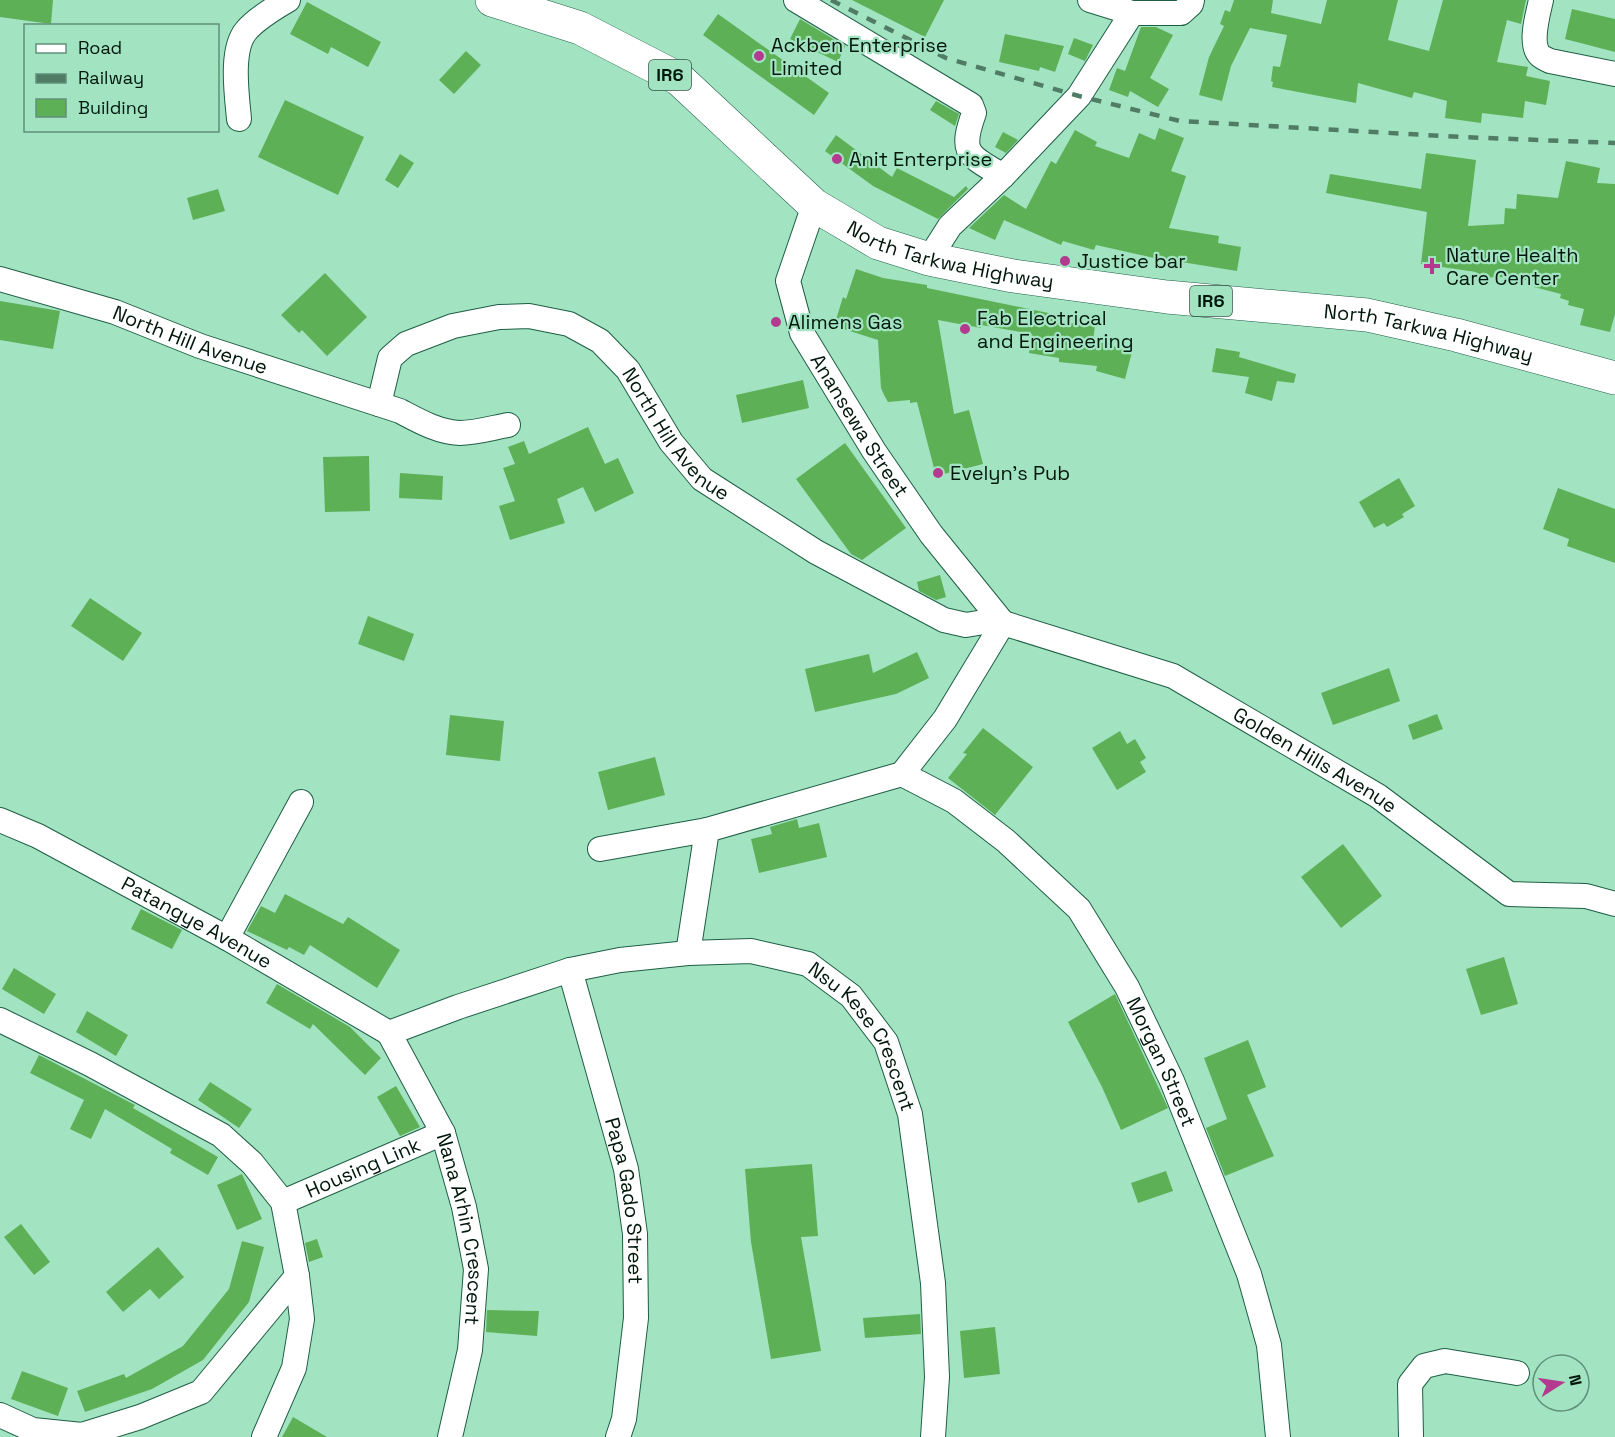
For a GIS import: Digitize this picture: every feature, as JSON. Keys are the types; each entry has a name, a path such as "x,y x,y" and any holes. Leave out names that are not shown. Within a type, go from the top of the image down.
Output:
{"main road":[{"name":"North Tarkwa Highway","path":"492,0 580,28 679,79 814,205 879,243 929,259 1013,276 1167,297 1367,315 1456,335 1615,378"}],"street":[{"path":"239,120 237,52 245,32 288,0"},
{"path":"796,0 971,105 975,113 968,129 966,145 974,158 1003,176"},
{"path":"1090,0 1132,14 1180,13 1191,4 1192,0"},
{"path":"1541,0 1534,27 1537,51 1540,56 1550,61 1615,74"},
{"path":"929,259 950,225 1003,176 1079,96 1132,14"},
{"name":"Anansewa Street","path":"814,205 788,281 802,333 874,451 931,534 1003,623"},
{"name":"North Hill Avenue","path":"0,279 114,312 242,360 379,404 442,430 461,433 508,425"},
{"name":"North Hill Avenue","path":"379,404 390,358 406,344 453,327 499,317 529,316 569,324 600,341 628,370 671,442 702,479 816,552 944,620 966,625 990,621 1003,623"},
{"path":"600,849 707,831 902,774 945,719 1003,623"},
{"name":"Golden Hills Avenue","path":"1003,623 1173,676 1378,796 1509,894 1586,896 1615,904"},
{"name":"Morgan Street","path":"902,774 954,801 1006,841 1071,901 1079,909 1127,987 1172,1082 1249,1274 1269,1345 1278,1437"},
{"path":"227,938 301,802"},
{"name":"Patangye Avenue","path":"0,820 38,836 227,938 389,1033"},
{"path":"688,952 707,831"},
{"name":"Nsu Kese Crescent","path":"389,1033 458,1007 570,970 620,960 688,952 751,951 808,964 851,996 886,1042 910,1114 933,1283 937,1377 933,1437"},
{"name":"Papa Gado Street","path":"570,970 626,1169 635,1234 636,1318 624,1419 618,1437"},
{"path":"0,1020 90,1064 222,1135 252,1163 284,1202 302,1319 294,1368 264,1437"},
{"name":"Nana Arhin Crescent","path":"389,1033 443,1132 464,1207 476,1269 470,1350 450,1437"},
{"name":"Housing Link","path":"284,1202 443,1132"},
{"path":"0,1415 33,1430 82,1435 140,1418 201,1392 297,1276"},
{"path":"1411,1437 1410,1384 1424,1366 1445,1360 1517,1373"}],"building":[{"path":"0,0 53,0 51,24 0,17"},
{"path":"852,0 944,0 925,37"},
{"path":"1234,0 1273,0 1271,13 1321,24 1327,0 1398,0 1388,40 1429,51 1443,0 1526,0 1521,24 1507,20 1497,62 1528,67 1526,76 1550,81 1546,105 1525,101 1523,118 1482,113 1481,123 1445,118 1447,101 1414,92 1412,98 1358,83 1356,103 1272,87 1273,66 1280,67 1287,35 1250,28 1231,66 1222,101 1199,95 1209,57 1224,26 1220,24 1225,10 1230,12"},
{"path":"307,2 381,42 368,67 331,47 328,54 290,34"},
{"path":"1572,9 1615,19 1615,52 1565,39"},
{"path":"718,14 829,93 814,115 703,35"},
{"path":"800,19 845,46 838,62 790,39"},
{"path":"1141,27 1156,27 1173,35 1150,78 1169,89 1158,107 1130,91 1128,97 1109,90 1117,68 1125,71"},
{"path":"1005,34 1064,46 1055,72 1040,67 1039,71 999,62"},
{"path":"1074,38 1093,45 1085,61 1068,54"},
{"path":"466,51 481,65 454,94 439,80"},
{"path":"285,100 364,137 338,195 258,157"},
{"path":"936,101 959,114 955,126 930,110"},
{"path":"1159,128 1184,138 1171,171 1186,176 1169,228 1219,236 1218,243 1241,247 1237,271 1163,260 1096,245 1094,250 1063,241 1061,245 1004,220 995,240 969,228 1004,195 1026,209 1051,161 1056,164 1075,130 1097,142 1095,146 1129,158 1139,133 1155,140"},
{"path":"1003,132 1018,140 1006,153 995,147"},
{"path":"836,135 892,177 897,168 954,197 966,186 968,189 938,219 873,186 825,151"},
{"path":"1426,153 1476,160 1468,226 1504,224 1505,208 1516,209 1517,194 1558,198 1566,161 1600,168 1597,183 1615,184 1615,314 1610,332 1580,325 1584,309 1568,305 1569,301 1560,298 1561,294 1534,287 1536,281 1500,277 1476,278 1476,272 1421,264 1427,212 1326,193 1330,174 1421,189"},
{"path":"400,154 414,163 398,188 385,180"},
{"path":"218,189 225,211 193,220 187,198"},
{"path":"856,269 883,278 927,285 927,288 1063,316 1062,322 1095,326 1093,340 1132,352 1125,379 1096,371 1097,366 1059,362 1059,358 1029,353 1032,334 938,320 954,414 969,410 983,464 936,476 917,402 910,403 910,400 888,402 881,388 878,340 834,326 843,297 846,299"},
{"path":"325,273 367,317 327,356 302,330 299,333 281,315"},
{"path":"0,301 60,311 53,349 0,340"},
{"path":"1216,348 1240,352 1239,357 1296,374 1294,383 1277,381 1272,401 1245,393 1249,377 1212,372"},
{"path":"803,380 809,408 742,423 736,395"},
{"path":"588,427 605,464 618,458 634,493 595,512 583,487 557,499 565,523 510,540 499,506 515,501 503,468 515,464 508,447 524,441 529,454"},
{"path":"845,443 906,528 862,560 851,554 796,479"},
{"path":"369,456 370,511 325,512 323,457"},
{"path":"400,473 443,476 442,500 399,498"},
{"path":"1399,478 1415,506 1402,514 1404,517 1387,527 1384,523 1374,528 1359,502"},
{"path":"1558,488 1615,509 1615,563 1567,546 1569,539 1543,529"},
{"path":"940,575 946,597 936,600 919,591 917,582"},
{"path":"90,598 142,633 123,661 71,626"},
{"path":"368,616 414,634 404,661 358,644"},
{"path":"917,652 929,678 896,694 815,712 805,669 869,654 873,673"},
{"path":"1389,668 1400,701 1333,725 1321,693"},
{"path":"1437,714 1443,729 1413,740 1408,725"},
{"path":"450,715 504,721 500,761 446,755"},
{"path":"983,728 1033,767 995,815 948,778 967,754 963,753"},
{"path":"1120,731 1127,744 1135,739 1146,758 1140,762 1146,772 1117,790 1092,748"},
{"path":"655,757 665,795 608,810 598,772"},
{"path":"797,819 799,828 819,823 827,857 759,873 751,839 772,834 770,827"},
{"path":"1343,844 1382,896 1341,928 1301,877"},
{"path":"285,894 343,924 348,917 400,950 377,988 310,945 304,955 289,947 287,950 247,931 261,906 275,913"},
{"path":"141,909 182,930 172,949 131,929"},
{"path":"1504,957 1518,1004 1481,1015 1466,969"},
{"path":"14,968 56,994 44,1014 2,989"},
{"path":"277,984 350,1027 381,1058 365,1075 313,1024 310,1029 266,1003"},
{"path":"1115,994 1168,1108 1121,1130 1102,1087 1068,1022"},
{"path":"87,1011 128,1035 116,1056 76,1032"},
{"path":"1248,1040 1266,1087 1247,1095 1274,1156 1225,1176 1206,1128 1227,1119 1204,1058"},
{"path":"39,1055 135,1105 133,1108 218,1157 208,1175 170,1153 172,1149 105,1109 91,1139 70,1129 84,1100 30,1073"},
{"path":"210,1082 252,1109 239,1128 198,1100"},
{"path":"396,1086 420,1127 400,1136 377,1097"},
{"path":"812,1164 818,1236 801,1237 821,1351 771,1359 751,1242 745,1169"},
{"path":"1166,1171 1173,1191 1138,1203 1131,1183"},
{"path":"242,1174 262,1219 237,1230 217,1185"},
{"path":"21,1224 50,1262 34,1275 4,1237"},
{"path":"317,1239 323,1257 309,1262 305,1243"},
{"path":"242,1241 264,1247 249,1302 203,1360 152,1389 85,1412 77,1391 124,1374 126,1378 183,1346 229,1289"},
{"path":"158,1247 184,1277 159,1299 150,1289 123,1312 106,1292"},
{"path":"487,1310 539,1311 537,1336 486,1332"},
{"path":"920,1314 921,1334 865,1338 863,1318"},
{"path":"995,1327 1000,1374 964,1378 960,1331"},
{"path":"22,1371 68,1388 58,1416 11,1399"},
{"path":"293,1417 327,1437 282,1437"}],"railway":[{"path":"831,0 946,58 1079,96 1180,121 1615,143"}],"place":[{"name":"Ackben Enterprise Limited","path":"759,56"},
{"name":"Anit Enterprise","path":"837,159"},
{"name":"Justice bar","path":"1065,261"},
{"name":"Nature Health Care Center","path":"1432,266"},
{"name":"Alimens Gas","path":"776,322"},
{"name":"Fab Electrical and Engineering","path":"965,329"},
{"name":"Evelyn's Pub","path":"938,473"}]}
